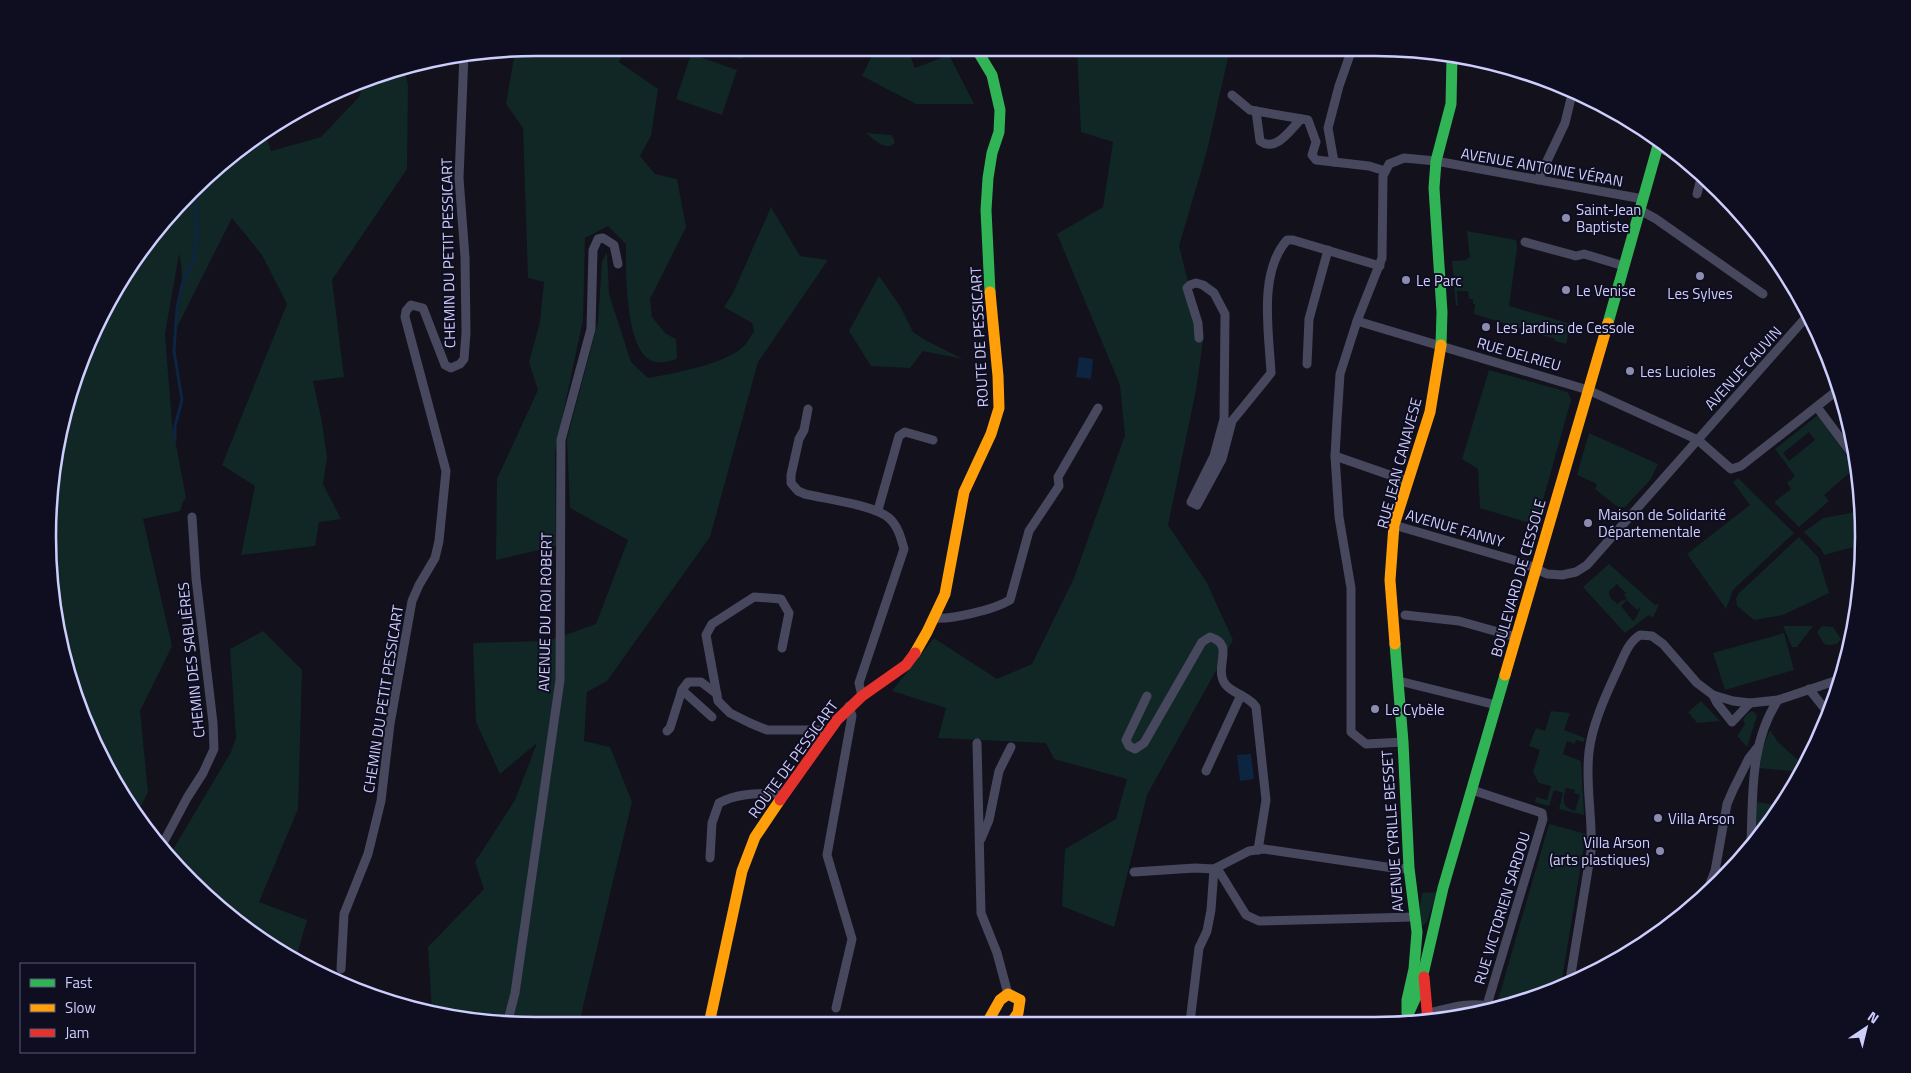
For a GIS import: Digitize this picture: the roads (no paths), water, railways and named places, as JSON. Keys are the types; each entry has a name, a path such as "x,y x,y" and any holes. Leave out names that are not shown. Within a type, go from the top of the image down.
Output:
{"street":[{"name":"ROUTE DE PESSICART","path":"711,1017 745,862 755,838 784,793 850,706 898,671 912,657 945,594 961,502 991,434 999,408 986,210 988,178 998,132 1000,110 992,75 981,56"},
{"path":"1334,162 1328,128 1350,56"},
{"name":"CHEMIN DU PETIT PESSICART","path":"342,969 344,914 368,854 381,801 390,724 412,601 435,558 440,541 446,471 405,317 406,311 411,305 423,308 445,365 451,368 460,364 464,358 466,333 465,257 459,178 464,62"},
{"path":"1232,95 1250,110 1308,120 1316,142 1312,155 1316,160 1369,166 1386,171 1389,164 1404,158 1436,161 1451,104 1452,62"},
{"path":"1538,180 1565,123 1571,99"},
{"path":"1256,111 1260,141 1265,145 1272,145 1281,140 1301,119"},
{"name":"BOULEVARD DE CESSOLE","path":"1408,1013 1424,973 1444,888 1657,148"},
{"name":"AVENUE ANTOINE VÉRAN","path":"1436,161 1538,180 1641,205"},
{"name":"RUE JEAN CANAVESE","path":"1403,742 1390,580 1394,525 1430,412 1441,346 1442,312 1434,188 1436,161"},
{"name":"AVENUE CYRILLE BESSET","path":"1386,171 1383,176 1382,258 1357,321 1340,374 1335,456 1339,516 1351,588 1351,732 1366,744 1403,742 1409,868 1414,917 1418,932 1414,969 1407,1000 1408,1013"},
{"path":"1697,194 1700,183"},
{"path":"1641,205 1656,219 1763,294"},
{"name":"AVENUE DU ROI ROBERT","path":"509,1016 515,993 560,680 562,440 591,329 593,250 598,239 603,238 614,244 618,264"},
{"path":"1199,338 1198,323 1187,288 1196,283 1203,284 1214,293 1225,314 1224,419 1214,456 1192,502 1197,505 1222,459 1232,420 1271,374 1268,292 1274,259 1280,248 1287,240 1380,266"},
{"path":"1525,242 1576,256 1584,254 1624,266"},
{"path":"1307,364 1309,319 1328,250"},
{"name":"RUE DELRIEU","path":"1357,321 1588,390 1698,440 1731,469 1741,466 1817,407"},
{"name":"AVENUE CAUVIN","path":"1536,569 1547,574 1562,574 1576,572 1587,565 1804,321"},
{"path":"1833,394 1817,407 1846,443"},
{"path":"934,618 954,617 1003,605 1010,600 1029,531 1059,486 1058,477 1098,408"},
{"path":"808,409 804,430 799,439 791,483 798,491 805,494 878,510 890,518 900,534 904,549 859,683 862,696"},
{"path":"878,510 899,436 905,432 933,440"},
{"path":"1335,456 1407,482"},
{"name":"CHEMIN DES SABLIÈRES","path":"164,840 203,773 214,749 213,723 196,578 192,517"},
{"name":"AVENUE FANNY","path":"1394,525 1524,563 1536,569"},
{"path":"782,648 789,613 781,599 754,597 712,624 706,635 718,701 730,713 767,730 821,730 827,734"},
{"path":"1405,615 1458,622 1516,637"},
{"path":"1571,974 1591,851 1589,750 1605,698 1632,642 1640,635 1652,636 1663,644 1697,683 1713,695 1733,701 1750,703 1778,700 1832,682"},
{"path":"1147,696 1126,740 1129,746 1135,749 1144,743 1202,642 1210,637 1218,640 1223,646 1222,676 1226,687 1252,702 1256,707 1266,787 1266,800 1258,850"},
{"path":"1399,681 1496,705"},
{"path":"666,731 670,728 682,690 688,682 701,682 717,694"},
{"path":"1809,689 1823,707"},
{"path":"682,690 712,717"},
{"path":"1206,771 1241,695"},
{"path":"1713,695 1732,722 1750,703"},
{"path":"1751,835 1757,748 1768,715 1778,700"},
{"path":"836,1008 852,939 827,854 852,716 850,706"},
{"path":"977,742 981,913 997,953 1008,994"},
{"path":"980,844 989,820 999,771 1011,747"},
{"path":"1712,878 1730,797 1749,758 1757,748"},
{"name":"RUE VICTORIEN SARDOU","path":"1472,790 1542,813 1543,819 1493,1001"},
{"path":"710,858 712,823 719,803 729,798 746,794 784,793"},
{"path":"1134,872 1194,868 1215,869 1249,851 1264,849 1400,870 1409,868"},
{"path":"1215,869 1246,915 1259,922 1414,917"},
{"path":"1191,1017 1199,948 1207,931 1212,910 1215,869"},
{"path":"1418,932 1438,917"},
{"path":"1424,973 1427,1014"},
{"path":"1008,994 1020,1000 1020,1012 1016,1017"},
{"path":"990,1017 1000,1000 1008,994"},
{"path":"1441,1012 1454,1007 1474,1006"}],"water":[{"path":"1079,357 1093,359 1091,379 1076,377"},
{"path":"1251,754 1254,779 1240,781 1237,755"}],"waterway":[{"path":"175,440 175,426 182,400 174,351 177,308 182,285 194,260 197,229 196,198"}],"place":[{"name":"Saint-Jean Baptiste","path":"1566,218"},
{"name":"Les Sylves","path":"1700,276"},
{"name":"Le Parc","path":"1406,280"},
{"name":"Le Venise","path":"1566,290"},
{"name":"Les Jardins de Cessole","path":"1486,327"},
{"name":"Les Lucioles","path":"1630,371"},
{"name":"Maison de Solidarité Départementale","path":"1588,523"},
{"name":"Le Cybèle","path":"1375,709"},
{"name":"Villa Arson","path":"1658,818"},
{"name":"Villa Arson (arts plastiques)","path":"1660,851"}]}
